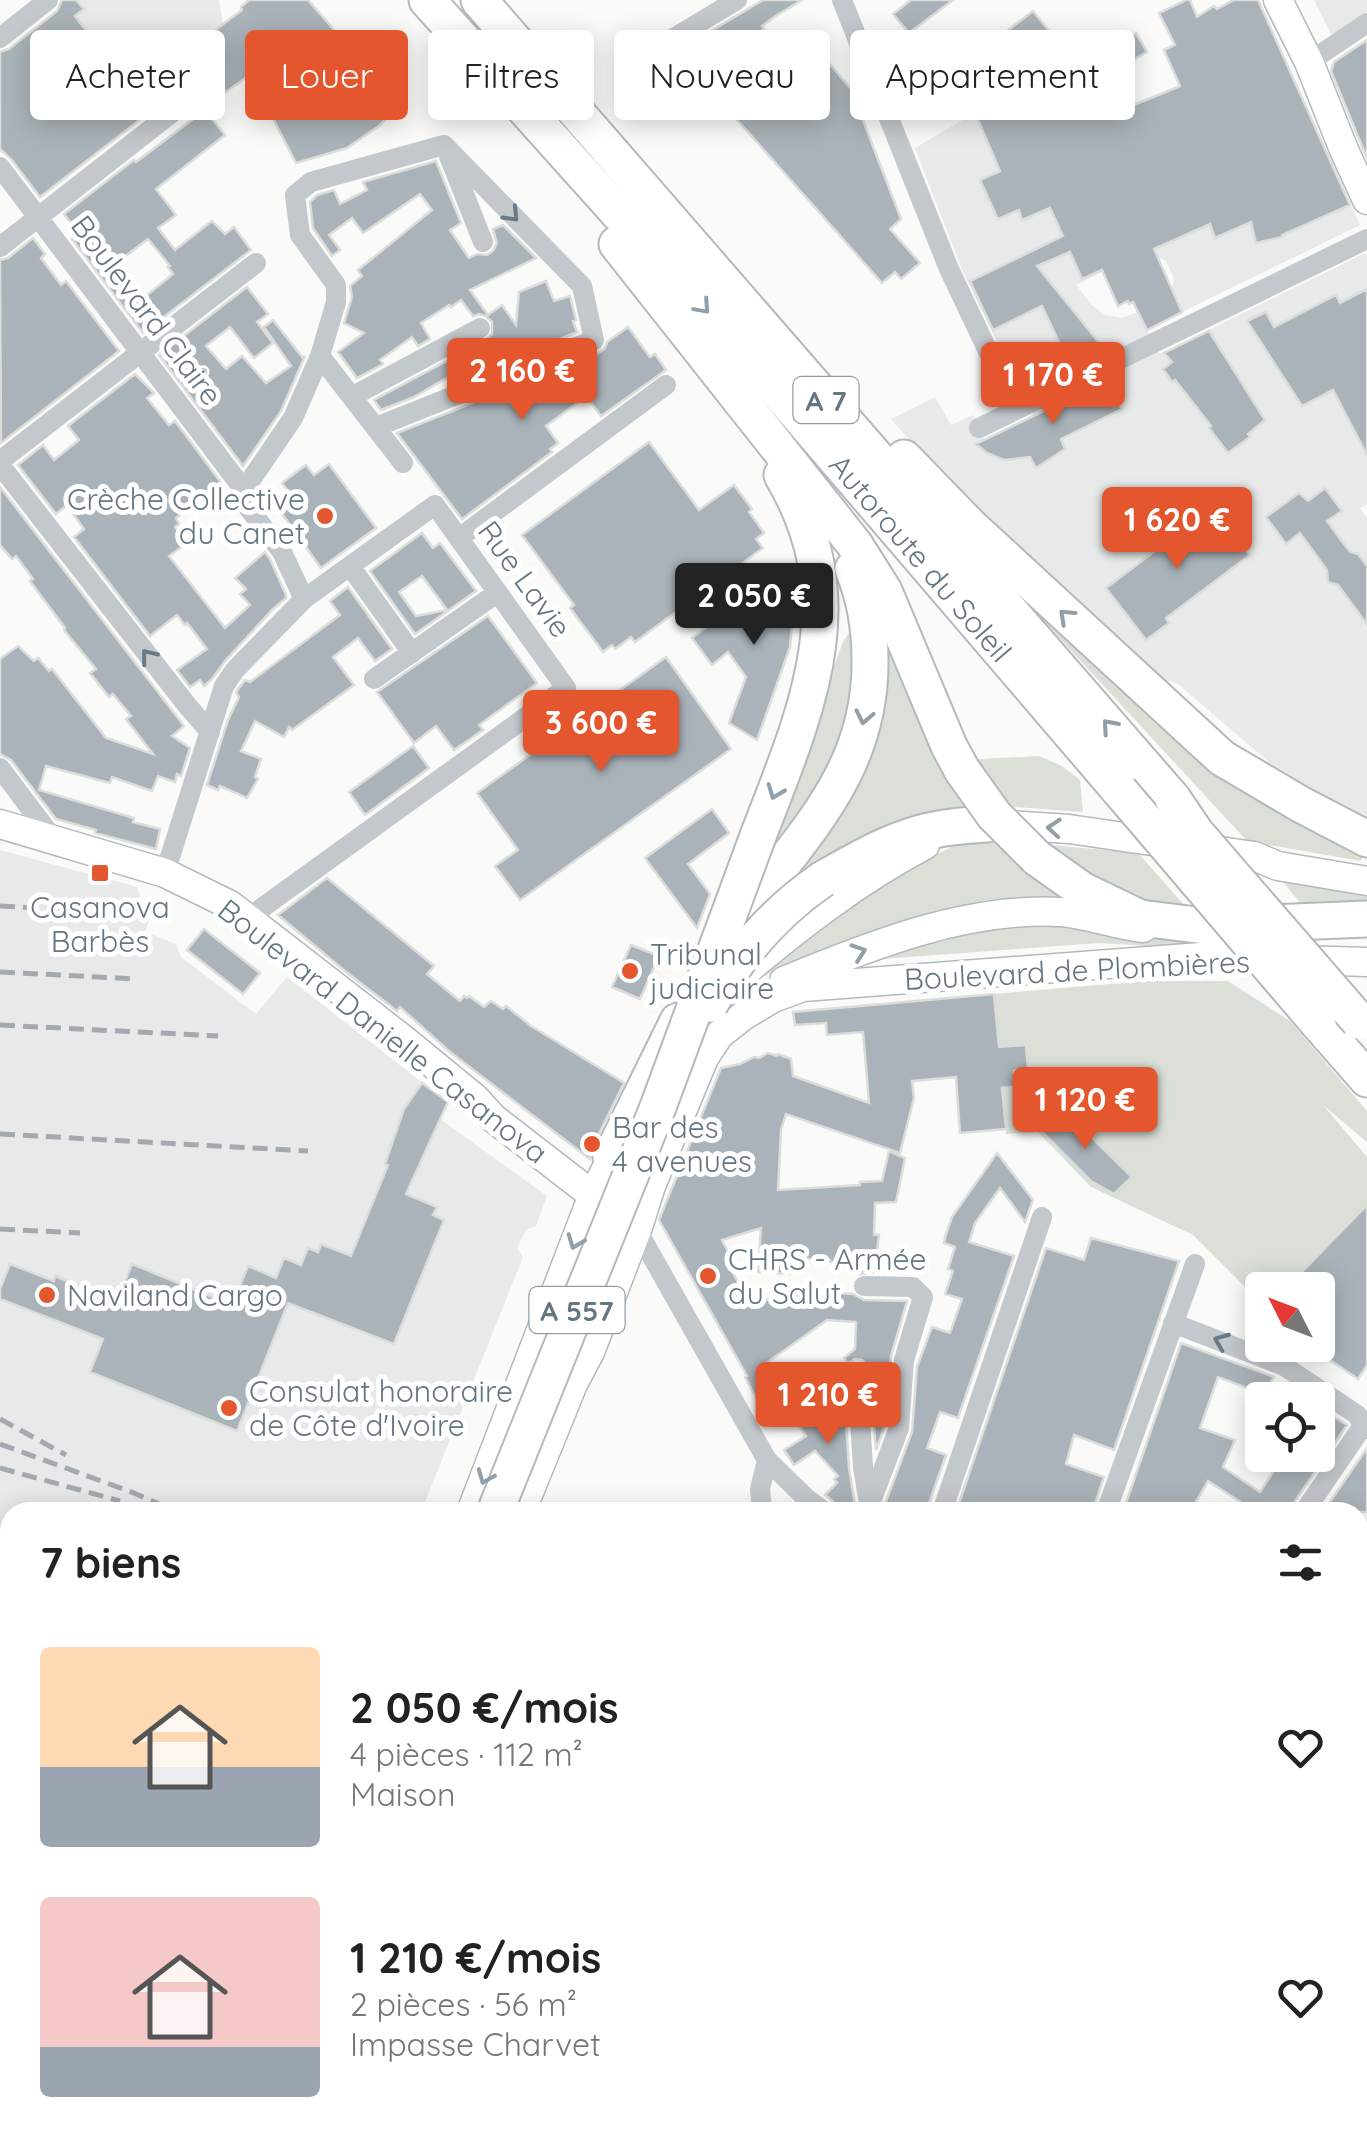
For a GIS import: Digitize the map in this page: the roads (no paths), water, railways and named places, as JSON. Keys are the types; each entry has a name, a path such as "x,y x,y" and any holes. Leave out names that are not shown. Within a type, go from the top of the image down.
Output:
{"highway":[{"path":"420,0 855,545 884,591 948,746 994,815 1037,858 1082,890 1140,918 1254,932"},
{"name":"Autoroute du Soleil","path":"428,0 763,374 1367,1080"},
{"name":"Autoroute du Soleil","path":"478,0 1173,799 1196,833 1364,1018"},
{"path":"632,174 969,525 1222,758 1298,815 1367,853"},
{"name":"A 557","path":"499,1502 658,1107 802,719 814,674 821,623 818,574 795,496 700,348"},
{"path":"610,1157 676,1024 727,940 833,796 860,738 869,691 867,613 847,553 814,492"},
{"path":"1222,758 1367,839"},
{"path":"658,1107 709,1006 736,964 779,915 823,879 874,851 940,828 987,824"},
{"path":"1202,926 1367,919"}],"street":[{"path":"0,38 48,0"},
{"path":"688,30 737,0"},
{"path":"842,0 949,269 1016,410"},
{"path":"1278,0 1366,198"},
{"path":"1308,62 1367,23"},
{"path":"0,247 163,120"},
{"path":"444,145 483,242"},
{"path":"376,427 594,340 582,286 444,145"},
{"path":"244,490 293,418 320,356 336,302 336,286 300,235 294,194 311,182 444,145"},
{"name":"Boulevard Claire","path":"0,166 244,490 247,506 282,552 304,598"},
{"path":"980,428 1367,238"},
{"path":"210,732 0,463 256,263"},
{"path":"353,396 480,328"},
{"path":"320,356 402,463"},
{"path":"459,538 666,385"},
{"name":"Rue Lavie","path":"248,918 566,688 435,505 350,566"},
{"path":"165,872 224,686 304,598 350,566 412,653"},
{"path":"374,679 497,593"},
{"path":"0,768 55,841"},
{"name":"Boulevard Danielle Casanova","path":"0,824 165,872 230,905 630,1224"},
{"path":"475,1502 610,1157 664,1062 711,1004 803,924 935,839 987,824 1069,829 1367,868"},
{"path":"1254,856 1278,866 1367,881"},
{"path":"573,1384 593,1302 651,1186 712,1047 746,1002 773,985 940,924 974,918 1055,912 1129,927 1180,932 1367,934"},
{"name":"Boulevard de Plombières","path":"712,1047 756,1008 803,988 1201,957 1367,962"},
{"path":"945,1502 1042,1217"},
{"path":"525,1502 590,1352 630,1224"},
{"path":"630,1224 767,1460 811,1502"},
{"path":"1110,1502 1195,1264"},
{"path":"864,1286 912,1287 923,1298 904,1360 898,1428 871,1502"},
{"path":"557,1288 581,1294 593,1302"},
{"path":"1173,1323 1284,1366 1356,1414 1366,1425 1311,1502"},
{"path":"858,1373 867,1502"},
{"path":"761,1502 760,1488 767,1460"}],"railway":[{"path":"0,906 77,910"},
{"path":"0,972 137,979"},
{"path":"0,1025 218,1036"},
{"path":"0,1134 308,1151"},
{"path":"0,1229 80,1233"},
{"path":"0,1419 66,1455"},
{"path":"0,1444 154,1502"},
{"path":"0,1468 120,1501"}],"place":[{"name":"Crèche Collective du Canet","path":"325,516"},
{"name":"Casanova Barbès","path":"100,873"},
{"name":"Tribunal judiciaire","path":"630,971"},
{"name":"Bar des 4 avenues","path":"592,1144"},
{"name":"CHRS - Armée du Salut","path":"708,1276"},
{"name":"Naviland Cargo","path":"47,1295"},
{"name":"Consulat honoraire de Côte d'Ivoire","path":"229,1408"}]}
